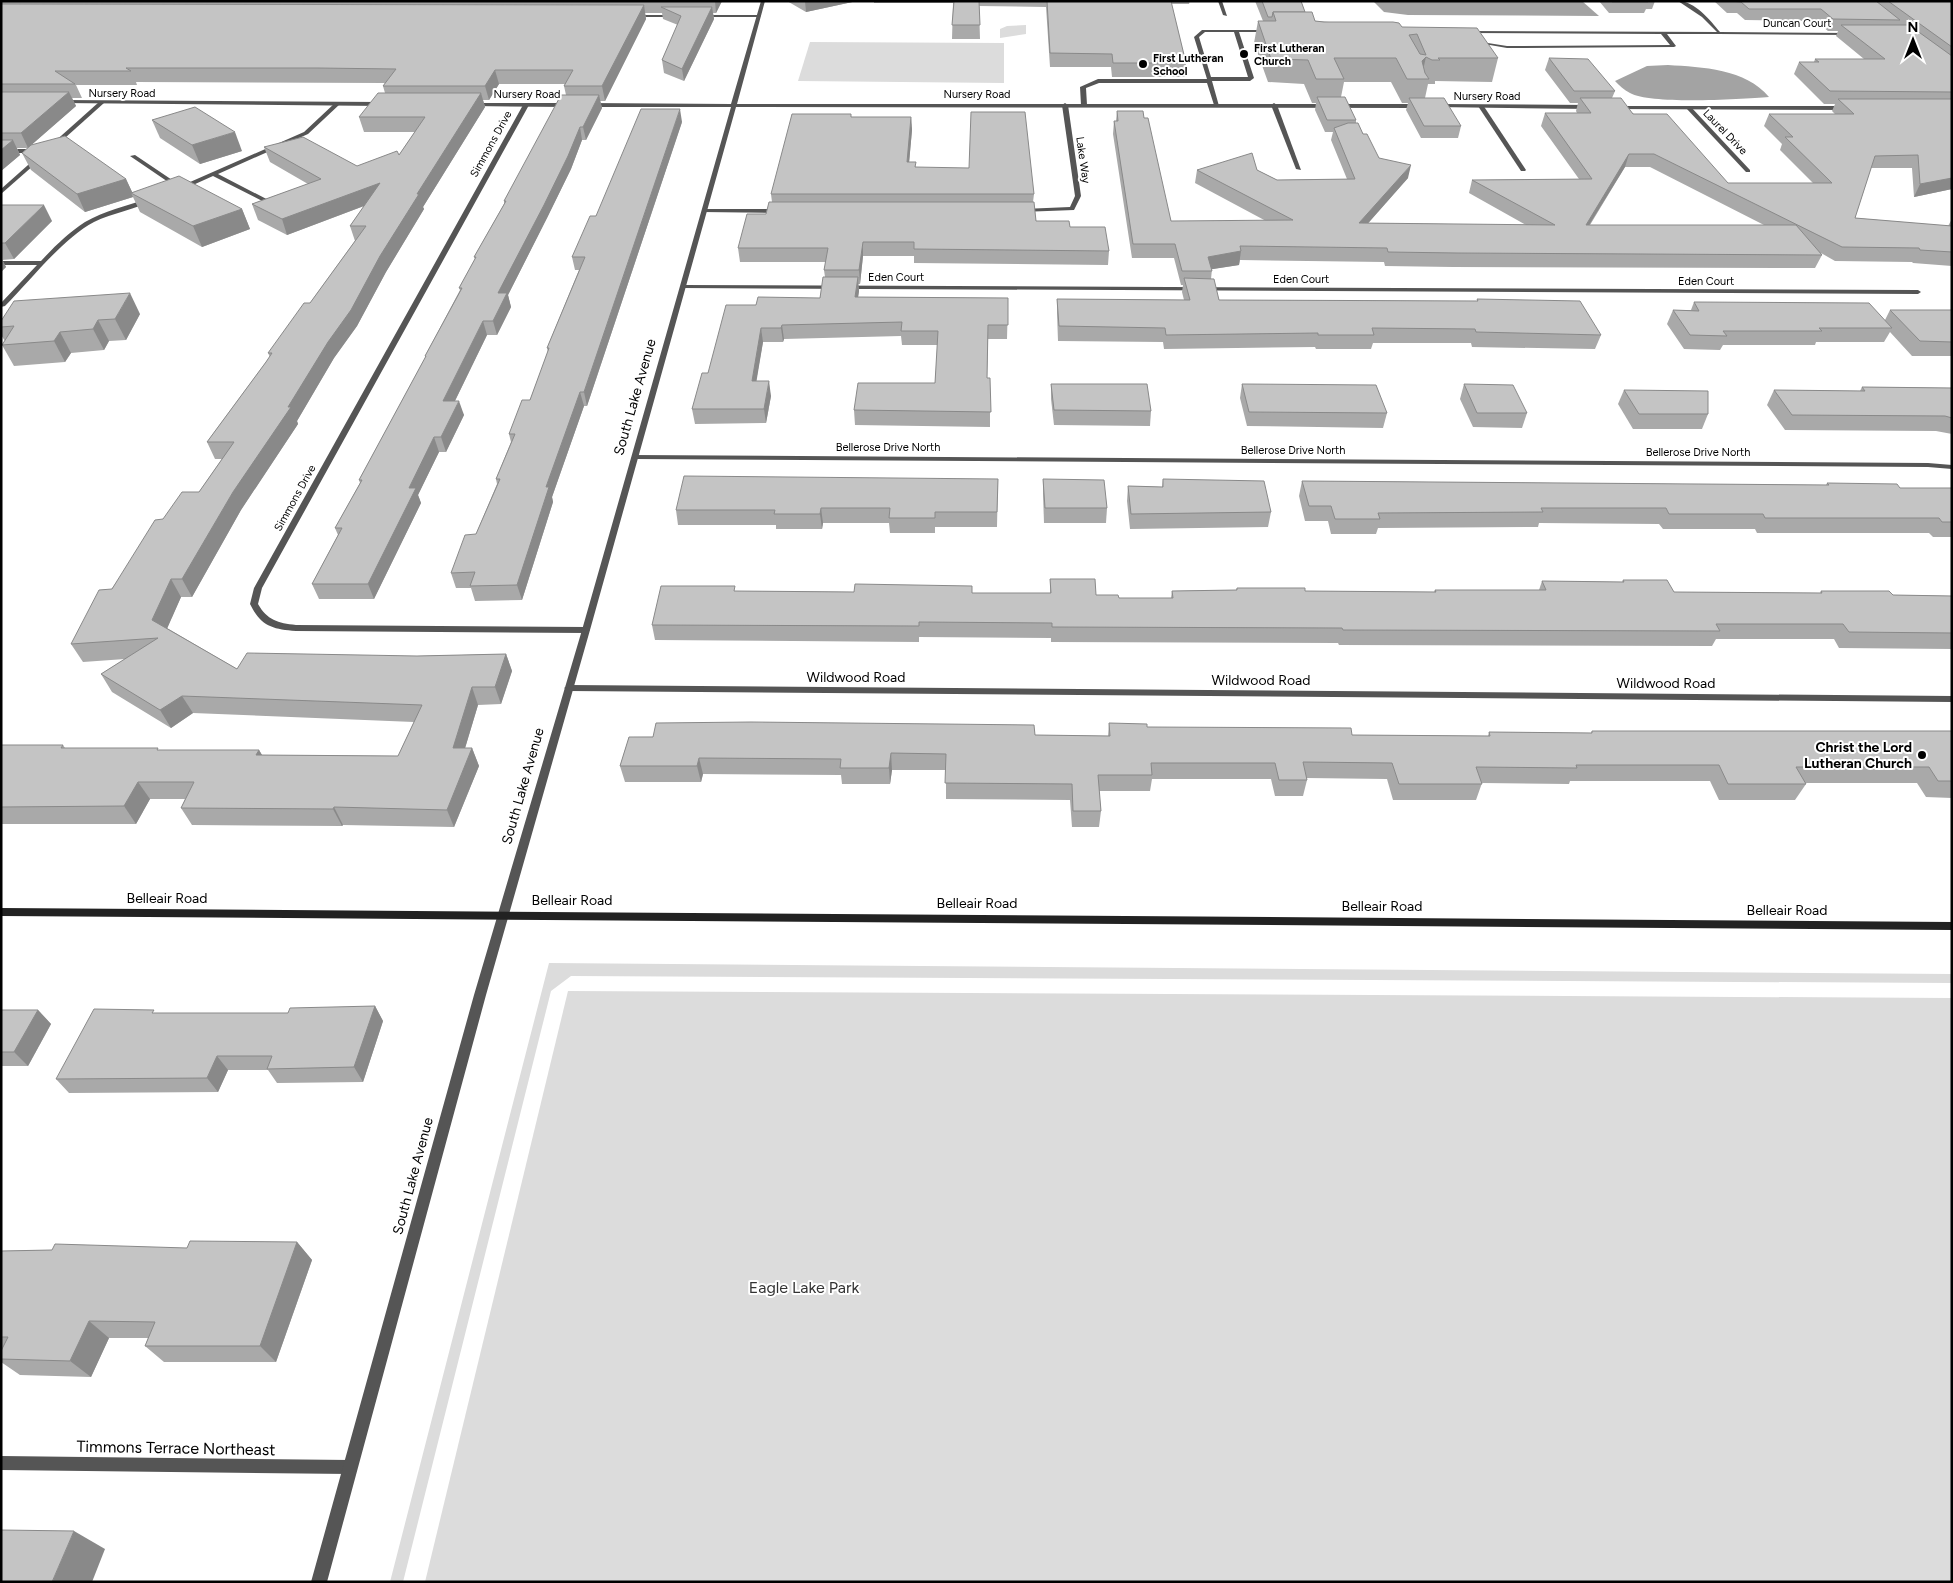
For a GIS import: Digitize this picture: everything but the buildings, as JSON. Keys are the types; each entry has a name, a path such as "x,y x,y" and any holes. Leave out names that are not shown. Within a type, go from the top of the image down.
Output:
{"main road":[{"name":"Belleair Road","path":"1,912 503,914 1952,926"}],"street":[{"name":"South Lake Avenue","path":"319,1582 503,914 586,630 763,1"},
{"path":"1220,1 1225,14"},
{"path":"1680,1 1704,16 1719,33"},
{"path":"629,16 679,16"},
{"path":"689,16 759,16"},
{"path":"1217,105 1196,37 1204,31 1275,31"},
{"path":"1084,105 1083,87 1098,81 1250,79 1236,31"},
{"name":"Duncan Court","path":"1460,32 1856,34"},
{"path":"1471,42 1507,47 1674,46 1663,33"},
{"name":"Nursery Road","path":"56,102 386,104"},
{"path":"1,192 102,103"},
{"path":"175,191 306,134 337,104"},
{"name":"Nursery Road","path":"466,104 573,105"},
{"name":"Simmons Drive","path":"526,104 258,588 254,604 260,617 275,626 296,628 586,630"},
{"name":"Nursery Road","path":"582,105 1599,107"},
{"name":"Lake Way","path":"1016,211 1072,208 1078,196 1065,105"},
{"path":"1274,105 1299,169"},
{"path":"1481,106 1523,170"},
{"path":"1609,107 1854,108"},
{"name":"Laurel Drive","path":"1688,108 1748,171"},
{"path":"1,151 27,151"},
{"path":"133,156 182,188"},
{"path":"214,175 276,207"},
{"path":"3,305 67,240 85,225 112,212 155,198"},
{"path":"704,210 788,211"},
{"path":"1,263 44,263"},
{"name":"Eden Court","path":"683,287 1918,292"},
{"name":"Bellerose Drive North","path":"635,457 1928,465 1952,467"},
{"name":"Wildwood Road","path":"569,688 1952,699"},
{"name":"Timmons Terrace Northeast","path":"1,1463 350,1467"}],"green space":[{"path":"1026,25 1026,34 1000,38 1000,29 1007,26"},
{"path":"810,42 1004,43 1004,83 798,81"},
{"path":"549,963 1952,974 1952,983 571,976 551,991 403,1582 390,1582"},
{"name":"Eagle Lake Park","path":"568,991 1952,998 1952,1582 425,1582"}],"shaded area":[{"path":"1373,1 1582,1 1599,16 1408,15 1384,12"},
{"path":"1668,65 1723,71 1736,75 1748,80 1769,97 1697,100 1657,99 1641,97 1630,93 1615,81 1647,66"}],"place":[{"name":"First Lutheran Church","path":"1244,54"},
{"name":"First Lutheran School","path":"1143,64"},
{"name":"Christ the Lord Lutheran Church","path":"1922,755"}]}
